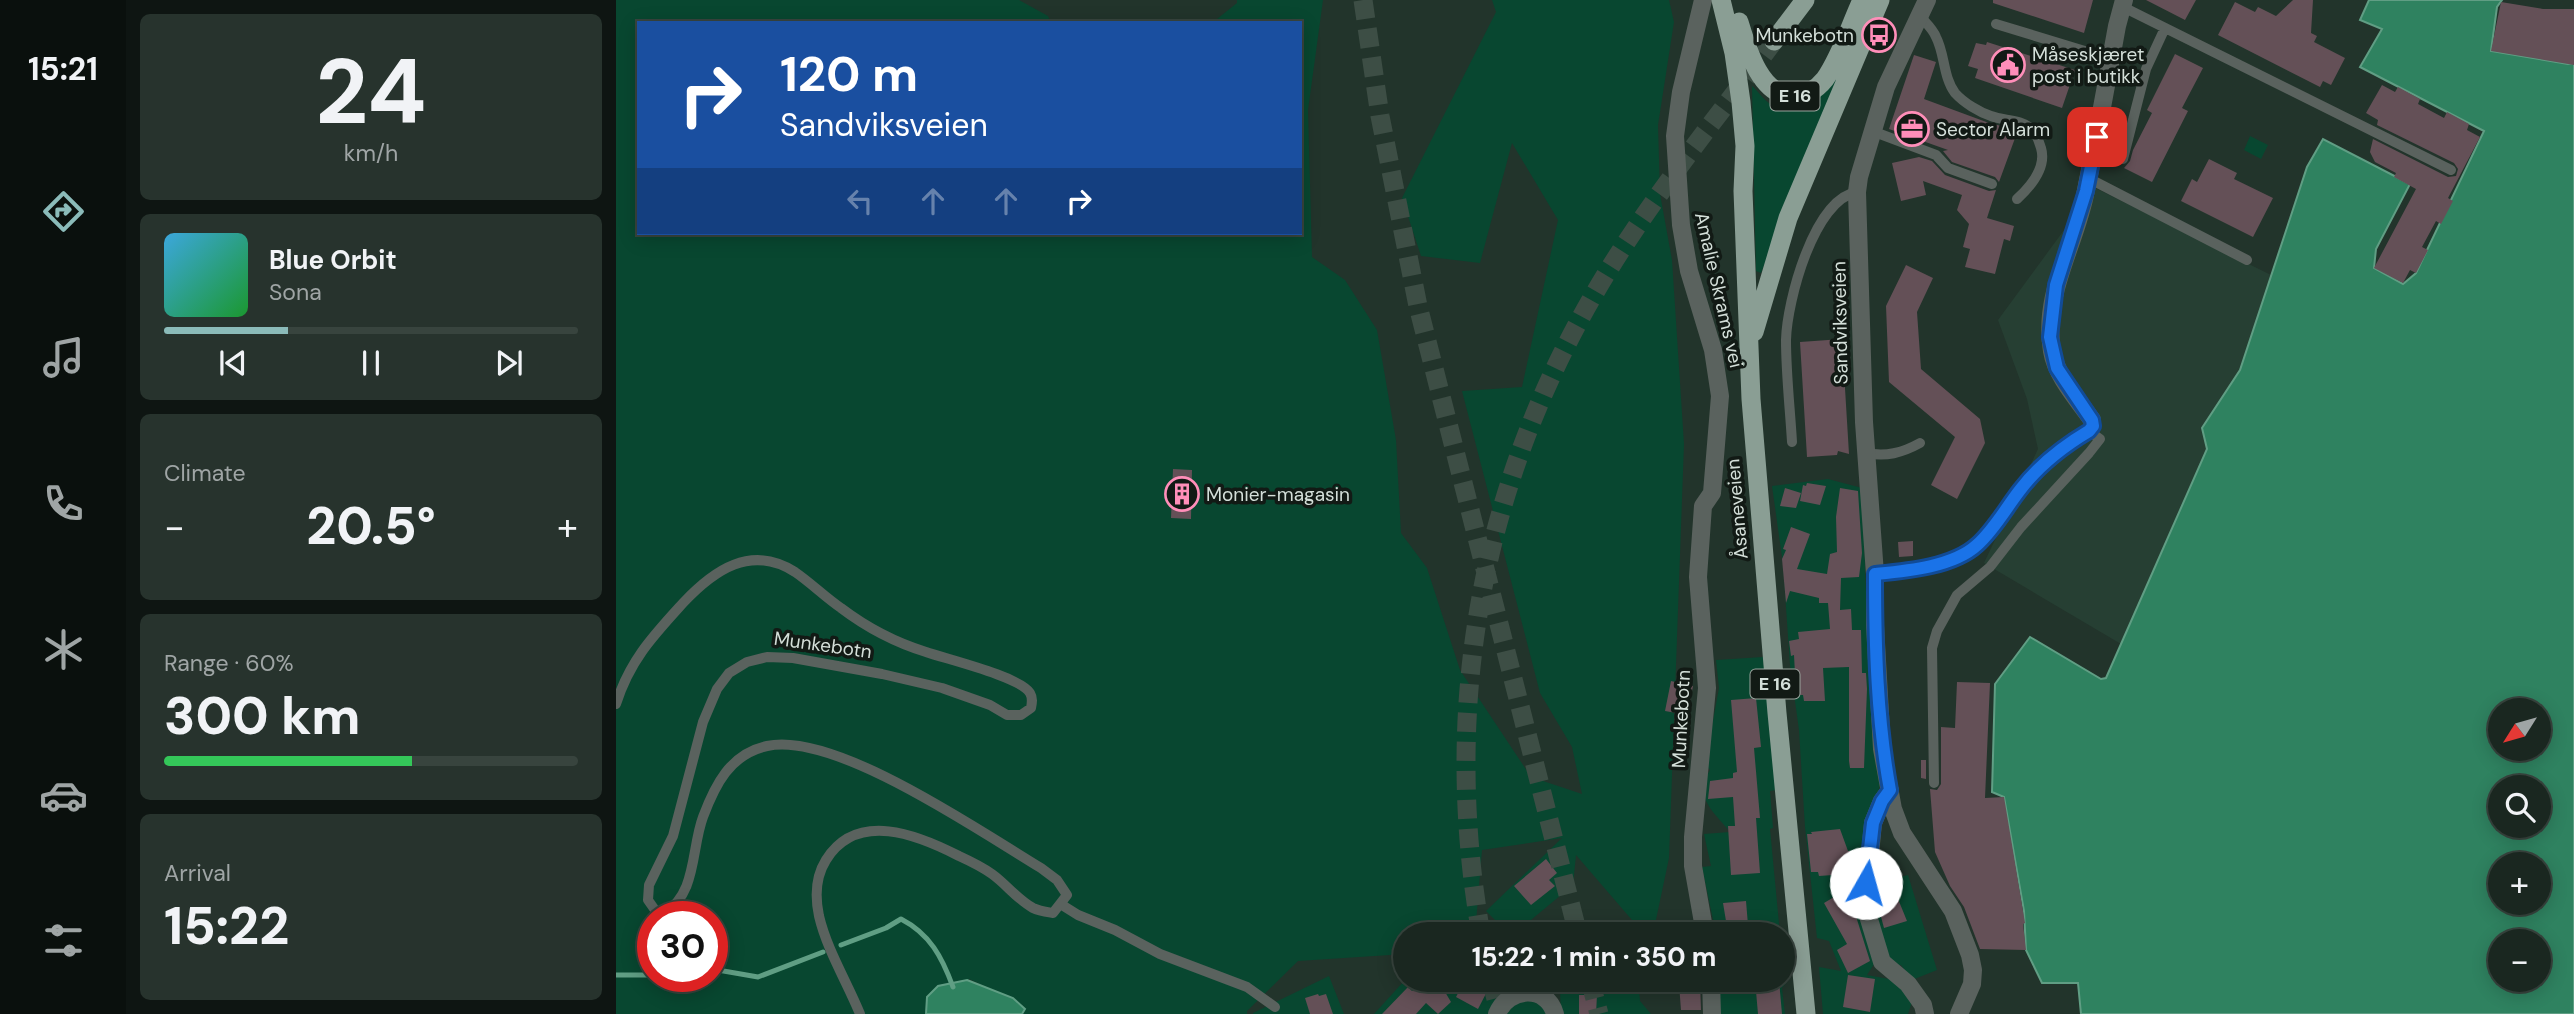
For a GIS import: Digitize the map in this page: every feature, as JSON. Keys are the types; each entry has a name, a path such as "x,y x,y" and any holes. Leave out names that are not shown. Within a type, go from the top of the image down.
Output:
{"highway":[{"name":"Åsaneveien","path":"1721,0 1734,53 1745,146 1749,353 1756,468 1806,1014"},
{"name":"E 16","path":"1732,0 1746,45 1765,81 1777,93 1801,96 1813,91 1824,80 1862,0"},
{"path":"1774,41 1805,0"},
{"name":"E 16","path":"1749,353 1788,218 1880,0"}],"street":[{"name":"Amalie Skrams vei","path":"1702,4 1681,92 1675,136 1681,225 1689,271 1713,350 1720,396 1712,493 1703,506"},
{"path":"2090,426 2057,368 2050,337 2056,285 2088,178 2116,26 2124,4"},
{"name":"Sandviksveien","path":"1923,8 1886,87 1857,191 1866,453 1875,574 1881,738 1893,809 1902,833 1953,911 1970,955 1972,984 1959,1014"},
{"name":"Munkebotn","path":"1703,506 1698,577 1707,688 1693,837 1693,866 1703,922"},
{"path":"1890,790 1873,823 1865,906 1882,962 1908,984 1923,1005 1925,1014"},
{"path":"1497,1014 1510,998 1526,991 1543,996 1553,1006 1555,1014"},
{"path":"1711,992 1712,1014"}],"lane":[{"path":"2124,4 2165,28 2451,170"},
{"path":"1923,8 1936,36 1949,82 1956,94 1969,105 1991,116 2025,125 2032,129 2039,140 2043,155 2039,171 2017,199"},
{"path":"1996,24 2111,59"},
{"path":"2123,159 2146,69 2165,28"},
{"path":"1872,131 1936,155 1948,168 1992,184"},
{"path":"2088,178 2248,260"},
{"name":"Sandviksveien","path":"1792,442 1786,337 1798,275 1818,225 1832,205 1843,195 1857,191"},
{"path":"1875,574 1910,571 1936,564 1977,546 2037,470 2053,454 2090,426 2100,439 2021,527 1990,566 1957,595 1937,631 1932,648 1934,783"},
{"path":"1866,453 1888,455 1920,443"},
{"name":"Munkebotn","path":"616,704 628,671 648,640 709,577 741,561 762,560 779,564 794,571 842,609 909,647 961,662 1022,685 1030,691 1031,708 1021,715 1007,715 990,705 942,688 793,658 767,657 747,662 729,673 718,689 703,722 673,836 649,885 648,900 655,910 664,913 675,906 685,890 698,829 720,778 737,761 765,746 791,743 824,751 933,802 1056,880 1067,895 1062,905"},
{"path":"860,1014 832,953 819,916 817,890 819,870 841,841 855,834 873,831 891,831 926,841 991,873 1034,908 1053,914 1062,905 1160,954 1247,987 1275,1007"}],"shaded area":[{"path":"616,0 1019,0 1048,16 1050,21 637,21 637,235 1302,235 1302,21 1214,21 1237,3 1237,0 1323,0 1308,110 1312,257 1345,280 1377,330 1396,440 1401,533 1427,568 1460,670 1531,777 1582,794 1572,747 1540,693 1462,391 1522,387 1558,220 1512,143 1480,263 1421,256 1402,198 1496,12 1492,0 1669,0 1674,22 1658,125 1660,194 1672,260 1684,444 1669,858 1656,922 1634,922 1576,855 1573,885 1528,922 1497,922 1486,911 1562,838 1482,850 1476,922 1393,922 1393,955 1298,961 1247,1014 1007,1014 997,992 969,979 948,1014 616,1014"},
{"path":"2369,0 2502,0 2497,7 2491,51 2574,63 2574,1014 2081,1014 2078,983 2042,983 2026,950 2024,911 2004,797 1992,792 1995,684 2030,637 2101,679 2106,678 2207,449 2202,428 2240,370 2307,167 2323,139 2410,184 2376,249 2374,268 2403,284 2416,273 2484,131 2360,67 2382,29 2360,20"},
{"path":"1847,55 1761,273 1756,271 1752,86 1773,106 1789,109 1800,106 1827,84"},
{"path":"2250,136 2268,145 2261,159 2244,150"},
{"path":"2081,181 2271,275 2240,370 2202,428 2207,449 2121,644 1984,563 2038,449 2027,399 1998,320 2067,226"},
{"path":"1828,479 1862,488 1869,669 1882,778 1869,824 1863,881 1880,955 1867,975 1900,981 1913,999 1908,1014 1823,1014 1819,967 1841,971 1829,941 1817,938 1805,827 1799,730 1790,665 1783,564 1772,486"},
{"path":"1763,657 1776,790 1770,791 1773,828 1770,829 1779,922 1713,922 1702,867 1711,866 1704,834 1730,832 1704,796 1705,780 1710,770 1705,764 1719,688 1716,660"},
{"path":"1908,875 1937,970 1912,980 1901,965 1893,966 1869,905 1873,884"},
{"path":"1329,976 1344,1014 1253,1014 1253,1013"},
{"path":"967,980 1013,998 1025,1009 1022,1014 926,1014 927,997 938,986"},
{"path":"1394,992 1507,992 1491,1014 1374,1014"},
{"path":"1560,992 1639,992 1640,1001 1651,1014 1561,1014"},
{"path":"1720,992 1782,992 1785,1014 1720,1014"},
{"path":"1516,998 1538,1000 1549,1014 1501,1014"}],"building":[{"path":"1993,0 2093,0 2084,33 1993,3"},
{"path":"2146,0 2196,0 2185,20"},
{"path":"2293,0 2313,0 2311,33 2317,36 2314,42 2345,58 2331,85 2323,81 2320,87 2218,35 2235,2 2255,12 2258,7 2276,16"},
{"path":"2501,2 2543,9 2574,9 2574,65 2491,51"},
{"path":"1987,42 2075,70 2062,108 1975,78 1978,69 1968,66 1976,43 1986,45"},
{"path":"2175,54 2203,68 2182,108 2188,111 2152,182 2124,168 2130,161 2152,113 2147,110"},
{"path":"1914,55 1936,62 1924,99 1989,123 2018,130 1999,182 1995,177 1952,162 1943,151 1948,150 1889,129"},
{"path":"2382,85 2395,92 2398,87 2420,99 2418,104 2444,118 2447,112 2469,124 2467,130 2480,137 2448,198 2453,201 2441,224 2436,221 2422,247 2428,250 2416,273 2410,270 2403,283 2374,268 2416,189 2394,177 2396,173 2375,162 2370,152 2373,139 2448,177 2456,176 2458,169 2454,163 2377,125 2378,120 2366,113"},
{"path":"1919,157 1932,161 1945,175 1989,191 1996,190 1987,218 2014,226 2010,241 2004,239 1995,274 1965,267 1970,249 1963,247 1969,224 1957,210 1962,195 1923,181 1926,195 1901,201 1892,163"},
{"path":"2209,159 2237,173 2234,179 2273,198 2253,237 2181,201 2192,179 2197,182"},
{"path":"1906,265 1933,278 1917,312 1921,369 1980,419 1985,443 1957,499 1931,485 1955,437 1889,382 1886,306"},
{"path":"1842,339 1849,454 1838,451 1837,455 1807,457 1800,342"},
{"name":"Monier-magasin","path":"1173,469 1192,470 1191,519 1171,518"},
{"path":"1807,483 1826,486 1820,505 1800,501 1803,485 1806,486"},
{"path":"1785,488 1801,493 1796,508 1780,506"},
{"path":"1840,488 1858,491 1862,553 1859,577 1841,578 1840,610 1851,609 1852,630 1861,630 1862,673 1866,673 1867,689 1864,768 1850,768 1849,667 1823,668 1825,701 1804,701 1803,695 1796,693 1794,655 1791,656 1789,641 1799,639 1798,632 1830,629 1828,603 1819,603 1819,598 1790,591 1786,603 1782,559 1791,527 1810,534 1797,569 1827,574 1830,554 1837,552 1836,517"},
{"path":"1913,541 1913,556 1899,557 1898,542"},
{"path":"1671,681 1693,686 1687,715 1665,711"},
{"path":"1957,682 1990,683 1985,798 2004,797 2025,923 2026,950 1980,949 1964,907 1950,886 1935,852 1930,789 1937,790 1941,784 1941,727 1955,728"},
{"path":"1756,698 1761,747 1754,748 1760,818 1756,818 1760,873 1731,875 1728,826 1735,826 1733,797 1708,799 1710,781 1733,778 1733,773 1737,772 1731,700"},
{"path":"1921,760 1926,760 1926,779 1921,778"},
{"path":"1840,829 1848,851 1859,852 1856,881 1834,882 1833,875 1819,876 1818,872 1811,872 1807,834"},
{"path":"1546,859 1557,873 1549,880 1555,886 1531,905 1514,886"},
{"path":"1844,891 1854,910 1870,961 1848,973 1837,950 1847,944 1824,903"},
{"path":"1896,894 1907,921 1884,928 1877,902"},
{"path":"1746,901 1748,922 1726,922 1723,903"},
{"path":"1848,975 1875,979 1870,1012 1843,1007"},
{"path":"1403,992 1445,992 1451,1002 1438,1014 1426,1003 1416,1014 1382,1014"},
{"path":"1459,992 1487,992 1478,1009 1456,997"},
{"path":"1680,992 1700,992 1701,1010 1681,1010"},
{"path":"1756,992 1780,992 1782,1014 1758,1014"},
{"path":"1326,994 1333,1014 1310,1014 1305,998"},
{"path":"1579,995 1597,995 1596,1014 1579,1014"}],"waterway":[{"path":"841,945 886,928 901,919 920,932 934,947 953,987"},
{"path":"728,972 758,977 823,952"},
{"path":"616,975 637,975"}],"tunnel":[{"path":"1363,0 1380,116 1418,306 1575,922"},
{"path":"1479,922 1470,851 1466,768 1469,686 1480,605 1497,526 1522,447 1554,371 1613,263 1680,166 1774,41"},
{"path":"1494,992 1500,1014"},
{"path":"1593,992 1599,1014"}],"place":[{"name":"Munkebotn","path":"1879,35"},
{"name":"Måseskjæret post i butikk","path":"2008,65"},
{"name":"Sector Alarm","path":"1912,129"},
{"name":"Monier-magasin","path":"1182,494"}],"route":[{"path":"1866,883 1873,823 1890,790 1882,748 1875,574 1910,571 1936,564 1955,558 1977,546 2037,470 2053,454 2093,426 2092,420 2057,368 2050,337 2056,285 2086,191 2097,137"}]}
